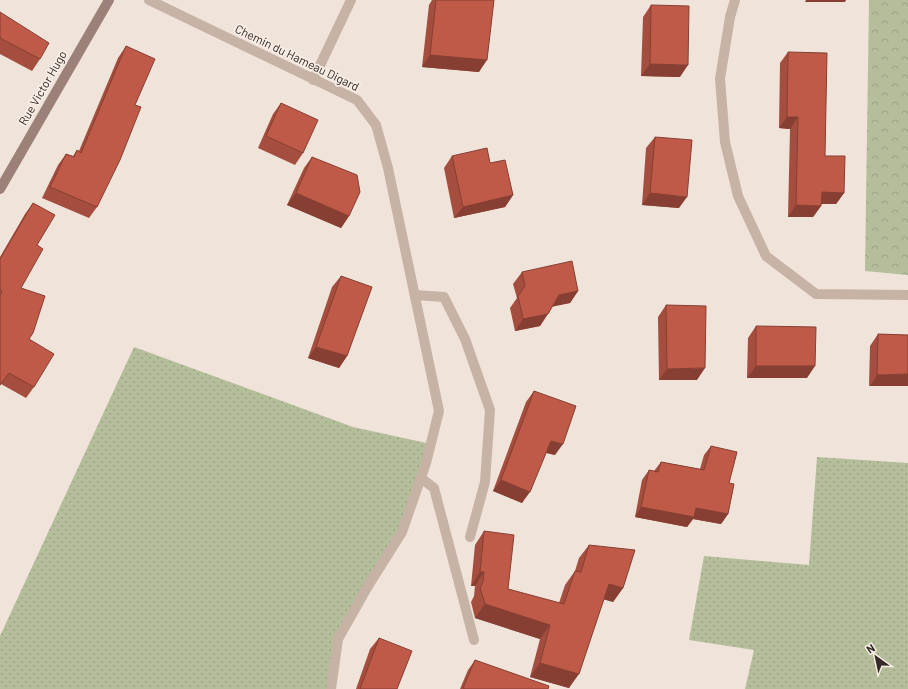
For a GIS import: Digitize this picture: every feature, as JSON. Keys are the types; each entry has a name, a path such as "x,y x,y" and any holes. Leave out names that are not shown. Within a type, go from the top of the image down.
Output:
{"main road":[{"name":"Rue Victor Hugo","path":"0,189 109,0"}],"street":[{"name":"Chemin du Hameau Digard","path":"149,0 356,100 376,125 388,168 439,411 426,463 402,532 338,638 331,689"},
{"path":"313,80 351,0"},
{"path":"735,0 730,17 720,79 725,142 738,196 766,256 816,294 908,295"},
{"path":"415,295 444,297 465,339 490,410 485,482 470,537"},
{"path":"421,478 434,488 474,640"}],"green space":[{"path":"869,0 908,0 908,275 865,271"},
{"path":"134,347 353,427 431,444 402,532 338,639 331,689 0,689 0,636"},
{"path":"817,457 908,463 908,689 745,689 754,650 689,640 704,556 809,565"}],"building":[{"path":"436,0 494,0 487,60 430,55"},
{"path":"651,5 689,6 688,65 650,64"},
{"path":"0,12 49,43 40,59 0,38"},
{"path":"126,46 155,59 135,105 141,107 120,160 97,207 50,187 66,154 74,157 77,150 81,153"},
{"path":"788,52 827,53 825,156 845,156 844,193 822,192 821,206 796,205 798,117 787,117"},
{"path":"281,103 318,120 303,153 266,136"},
{"path":"655,137 692,140 687,197 650,193"},
{"path":"487,148 490,163 505,160 513,195 463,207 452,156"},
{"path":"312,157 357,175 360,192 349,216 296,193"},
{"path":"33,203 55,215 37,245 43,249 21,288 45,296 33,333 29,339 54,354 34,387 9,373 0,385 0,295 2,291 0,289 0,259"},
{"path":"572,261 578,291 559,295 548,314 523,319 518,296 525,286 522,272"},
{"path":"341,276 372,287 347,356 316,347"},
{"path":"666,305 706,306 705,368 667,369"},
{"path":"756,326 816,327 815,366 756,366"},
{"path":"878,334 908,335 908,374 877,375"},
{"path":"534,391 576,406 563,444 551,441 530,492 501,480"},
{"path":"711,446 737,452 729,483 734,484 728,514 696,508 694,517 641,507 649,470 658,472 661,462 704,470"},
{"path":"484,531 514,535 508,589 564,604 575,571 581,572 589,545 635,550 623,588 609,584 579,674 540,663 550,625 485,604 480,588 483,582 484,572 480,572"},
{"path":"379,638 412,651 397,689 360,689"},
{"path":"475,660 549,686 548,689 465,689 463,688"}]}
